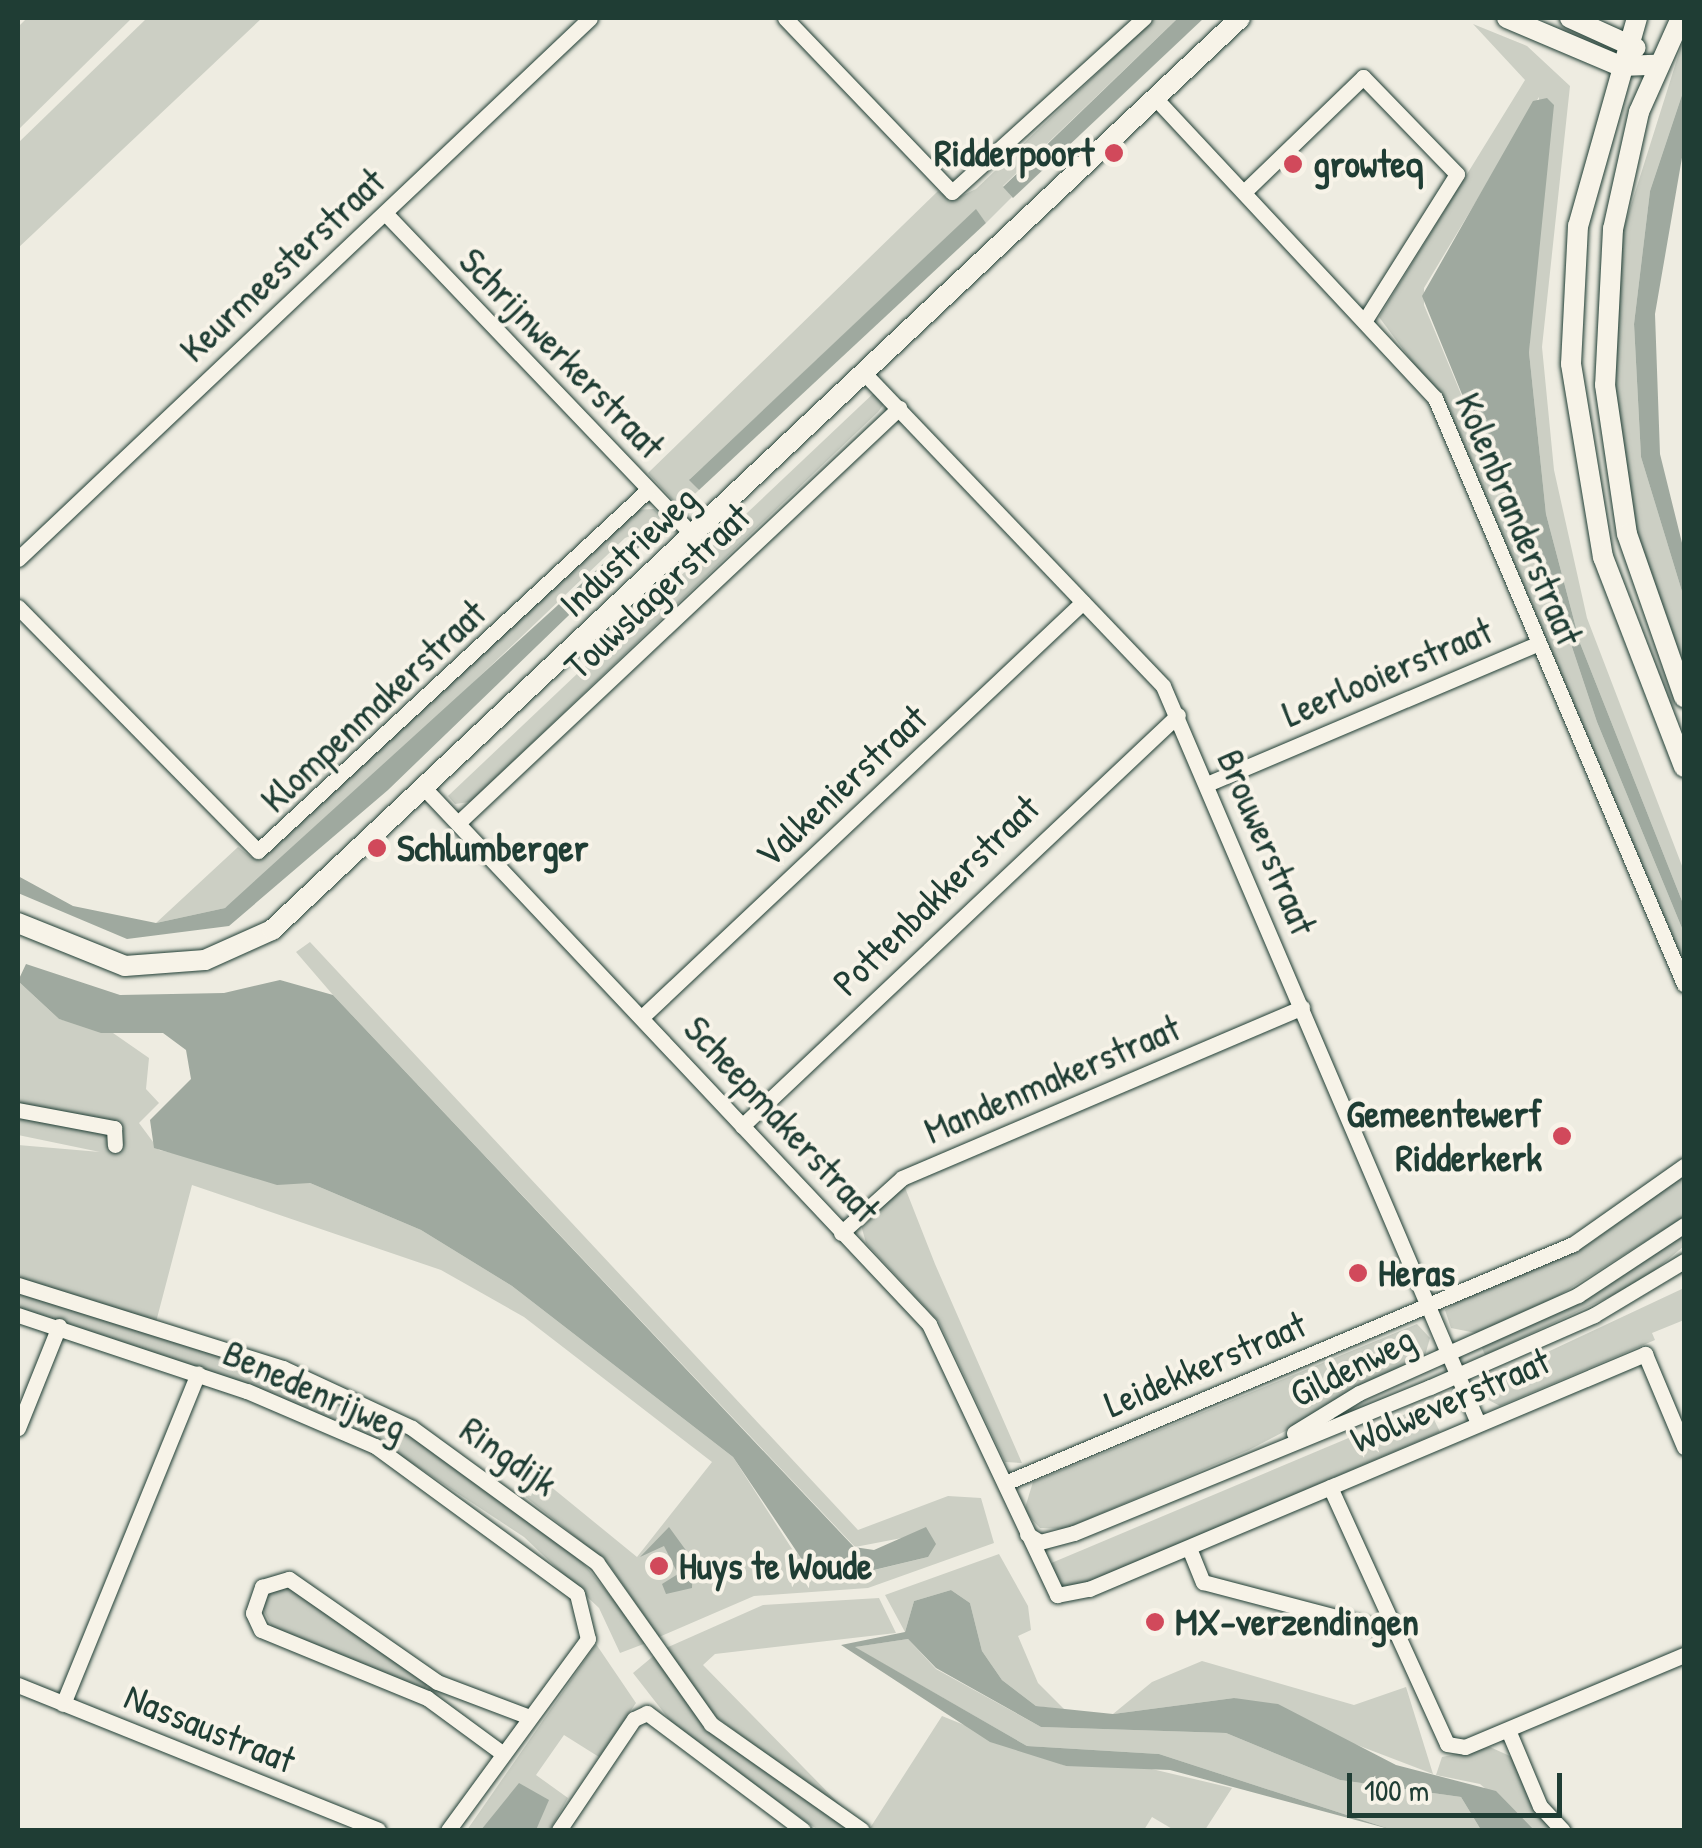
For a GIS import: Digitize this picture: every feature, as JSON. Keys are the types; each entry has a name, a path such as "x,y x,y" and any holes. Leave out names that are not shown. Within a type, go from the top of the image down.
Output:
{"street":[{"name":"Keurmeesterstraat","path":"18,559 590,18"},
{"path":"792,20 952,192 1144,18"},
{"name":"Industrieweg","path":"20,930 125,966 218,957 296,912 1233,25 1248,18"},
{"path":"1508,18 1620,66 1656,64"},
{"path":"1570,18 1628,41 1656,64"},
{"path":"1638,18 1620,66 1578,226 1577,433 1603,557 1684,767"},
{"path":"1680,18 1656,64 1613,229 1605,385 1627,534 1684,698"},
{"path":"1245,191 1363,77 1458,174 1367,318"},
{"name":"Kolenbranderstraat","path":"1156,100 1367,318 1435,398 1684,984"},
{"name":"Schrijnwerkerstraat","path":"385,213 694,536"},
{"name":"Brouwerstraat","path":"864,374 1084,602 1178,715 1478,1423"},
{"name":"Touwslagerstraat","path":"458,823 900,408"},
{"name":"Klompenmakerstraat","path":"18,607 258,850 648,490"},
{"name":"Valkenierstraat","path":"643,1016 1084,602"},
{"name":"Leerlooierstraat","path":"1207,784 1537,644"},
{"name":"Pottenbakkerstraat","path":"742,1126 1178,715"},
{"name":"Scheepmakerstraat","path":"426,790 643,1016 944,1345 1027,1534"},
{"name":"Mandenmakerstraat","path":"842,1233 902,1178 1302,1007"},
{"path":"18,1110 114,1128 115,1145"},
{"path":"1430,1306 1573,1244 1684,1166"},
{"name":"Gildenweg","path":"1261,1453 1450,1353 1599,1284 1684,1225"},
{"name":"Gildenweg","path":"1027,1534 1051,1542 1458,1375 1594,1315 1684,1261"},
{"name":"Ringdijk","path":"18,1285 284,1368 412,1428 597,1563 711,1724 862,1830"},
{"name":"Leidekkerstraat","path":"1005,1483 1430,1306"},
{"name":"Benedenrijweg","path":"18,1315 198,1374 402,1462 536,1557 578,1594 592,1626 527,1716"},
{"path":"18,1428 59,1326"},
{"name":"Wolweverstraat","path":"1027,1534 1050,1586 1070,1597 1644,1354 1684,1447"},
{"path":"63,1704 198,1374"},
{"path":"1330,1487 1439,1738 1465,1747 1684,1655"},
{"path":"1189,1548 1203,1582 1394,1632"},
{"path":"448,1830 502,1753 527,1716 437,1682 288,1578 277,1576 258,1594 254,1619 268,1635 428,1698 502,1753"},
{"path":"428,1698 437,1682"},
{"name":"Nassaustraat","path":"18,1685 378,1830"},
{"path":"559,1830 643,1713 802,1830"},
{"path":"1508,1730 1540,1806 1562,1830"}],"shaded area":[{"path":"27,18 132,18 18,130 18,27"},
{"path":"147,18 262,18 18,248 18,143"},
{"path":"1155,18 1178,18 1003,186 1012,197 986,223 976,210 690,479 699,490 680,508 648,473 938,191 953,200 976,189"},
{"path":"1178,18 1204,18 1013,198 1003,187"},
{"path":"1473,24 1527,46 1570,86 1542,347 1554,470 1587,618 1684,871 1684,906 1580,643 1546,514 1529,352 1539,97 1424,288 1424,305 1496,478 1544,563 1597,722 1684,933 1684,964 1446,407 1379,317 1525,80"},
{"path":"1684,37 1684,89 1650,191 1634,324 1641,457 1684,598 1684,674 1637,540 1613,378 1616,253"},
{"path":"1684,89 1684,146 1655,314 1660,454 1684,551 1684,598 1641,457 1634,324 1650,191"},
{"path":"1547,98 1554,105 1529,352 1546,514 1580,643 1684,906 1684,933 1597,722 1544,563 1496,478 1422,296 1533,101"},
{"path":"976,209 986,223 699,490 689,480"},
{"path":"877,390 887,400 878,412 470,802 455,804 448,796"},
{"path":"654,509 661,517 650,528 625,538 271,875 225,908 156,923 238,847 251,857 268,854 633,510"},
{"path":"647,524 654,533 388,790 229,926 127,939 18,893 18,876 73,906 156,923 225,908"},
{"path":"310,942 858,1530 948,1496 981,1498 994,1543 868,1588 754,1596 659,1637 608,1563 522,1494 531,1496 539,1477 637,1557 712,1462 524,1317 441,1270 192,1185 156,1322 18,1280 18,1145 100,1152 18,1135 18,981 59,1019 113,1033 149,1058 146,1089 159,1103 139,1123 159,1150 310,1183 421,1230 512,1286 733,1457 794,1552 854,1575 928,1557 907,1537 855,1547 333,995 296,952"},
{"path":"26,964 120,995 224,993 280,980 333,995 854,1547 874,1550 926,1527 936,1544 928,1557 853,1575 801,1558 733,1457 512,1286 421,1230 310,1183 277,1185 154,1148 150,1120 191,1079 186,1050 163,1033 101,1033 59,1019 18,981"},
{"path":"1684,1175 1684,1217 1558,1296 1476,1333 1451,1328 1445,1310 1590,1243"},
{"path":"904,1185 1022,1463 1005,1462 939,1322 866,1243 861,1225"},
{"path":"1684,1229 1684,1246 1641,1282 1485,1355 1481,1346 1564,1310"},
{"path":"1684,1288 1684,1320 1652,1333 1655,1340 1500,1406 1477,1394 1475,1386"},
{"path":"18,1289 259,1364 391,1421 568,1545 649,1642 620,1653 599,1608 524,1537 386,1446 18,1309"},
{"path":"1417,1324 1430,1338 1424,1359 1249,1450 1065,1529 1040,1528 1024,1511 1033,1482"},
{"path":"1427,1405 1440,1432 1076,1588 1058,1585 1049,1564"},
{"path":"669,1527 693,1560 692,1588 666,1594 662,1584 678,1574 664,1546 640,1557"},
{"path":"999,1554 1028,1606 1031,1630 1018,1636 1038,1683 1065,1710 1036,1706 1002,1680 982,1651 970,1603 951,1590 914,1601 905,1632 885,1595"},
{"path":"283,1583 429,1682 424,1690 275,1633 260,1603"},
{"path":"951,1590 970,1603 982,1651 1002,1680 1036,1706 1113,1714 1234,1698 1278,1704 1396,1765 1496,1791 1534,1830 1481,1830 1461,1797 1340,1780 1226,1733 1041,1727 936,1668 908,1639 855,1647 1027,1746 1159,1754 1393,1830 1170,1770 1066,1766 990,1742 841,1645 905,1632 914,1601"},
{"path":"879,1598 896,1633 715,1654 703,1665 856,1821 715,1716 666,1648 763,1605"},
{"path":"908,1639 936,1669 1041,1727 1226,1733 1340,1780 1461,1797 1481,1830 1393,1830 1159,1754 1027,1746 854,1647"},
{"path":"596,1644 636,1703 599,1757 564,1735 536,1775 568,1798 550,1830 467,1830"},
{"path":"657,1653 694,1707 854,1830 818,1830 679,1732 633,1673"},
{"path":"1202,1661 1354,1705 1406,1687 1433,1774 1234,1698 1113,1714 1152,1682"},
{"path":"942,1716 1066,1766 1135,1765 1232,1788 1205,1830 1174,1830 1152,1817 1144,1830 870,1828"},
{"path":"1490,1747 1512,1757 1552,1830 1534,1830 1480,1784 1436,1775 1442,1757"},
{"path":"519,1783 549,1800 536,1830 481,1830"}],"place":[{"name":"Ridderpoort","path":"1114,153"},
{"name":"growteq","path":"1293,164"},
{"name":"Schlumberger","path":"377,848"},
{"name":"Gemeentewerf Ridderkerk","path":"1562,1136"},
{"name":"Heras","path":"1358,1273"},
{"name":"Huys te Woude","path":"659,1566"},
{"name":"MX-verzendingen","path":"1155,1622"}]}
